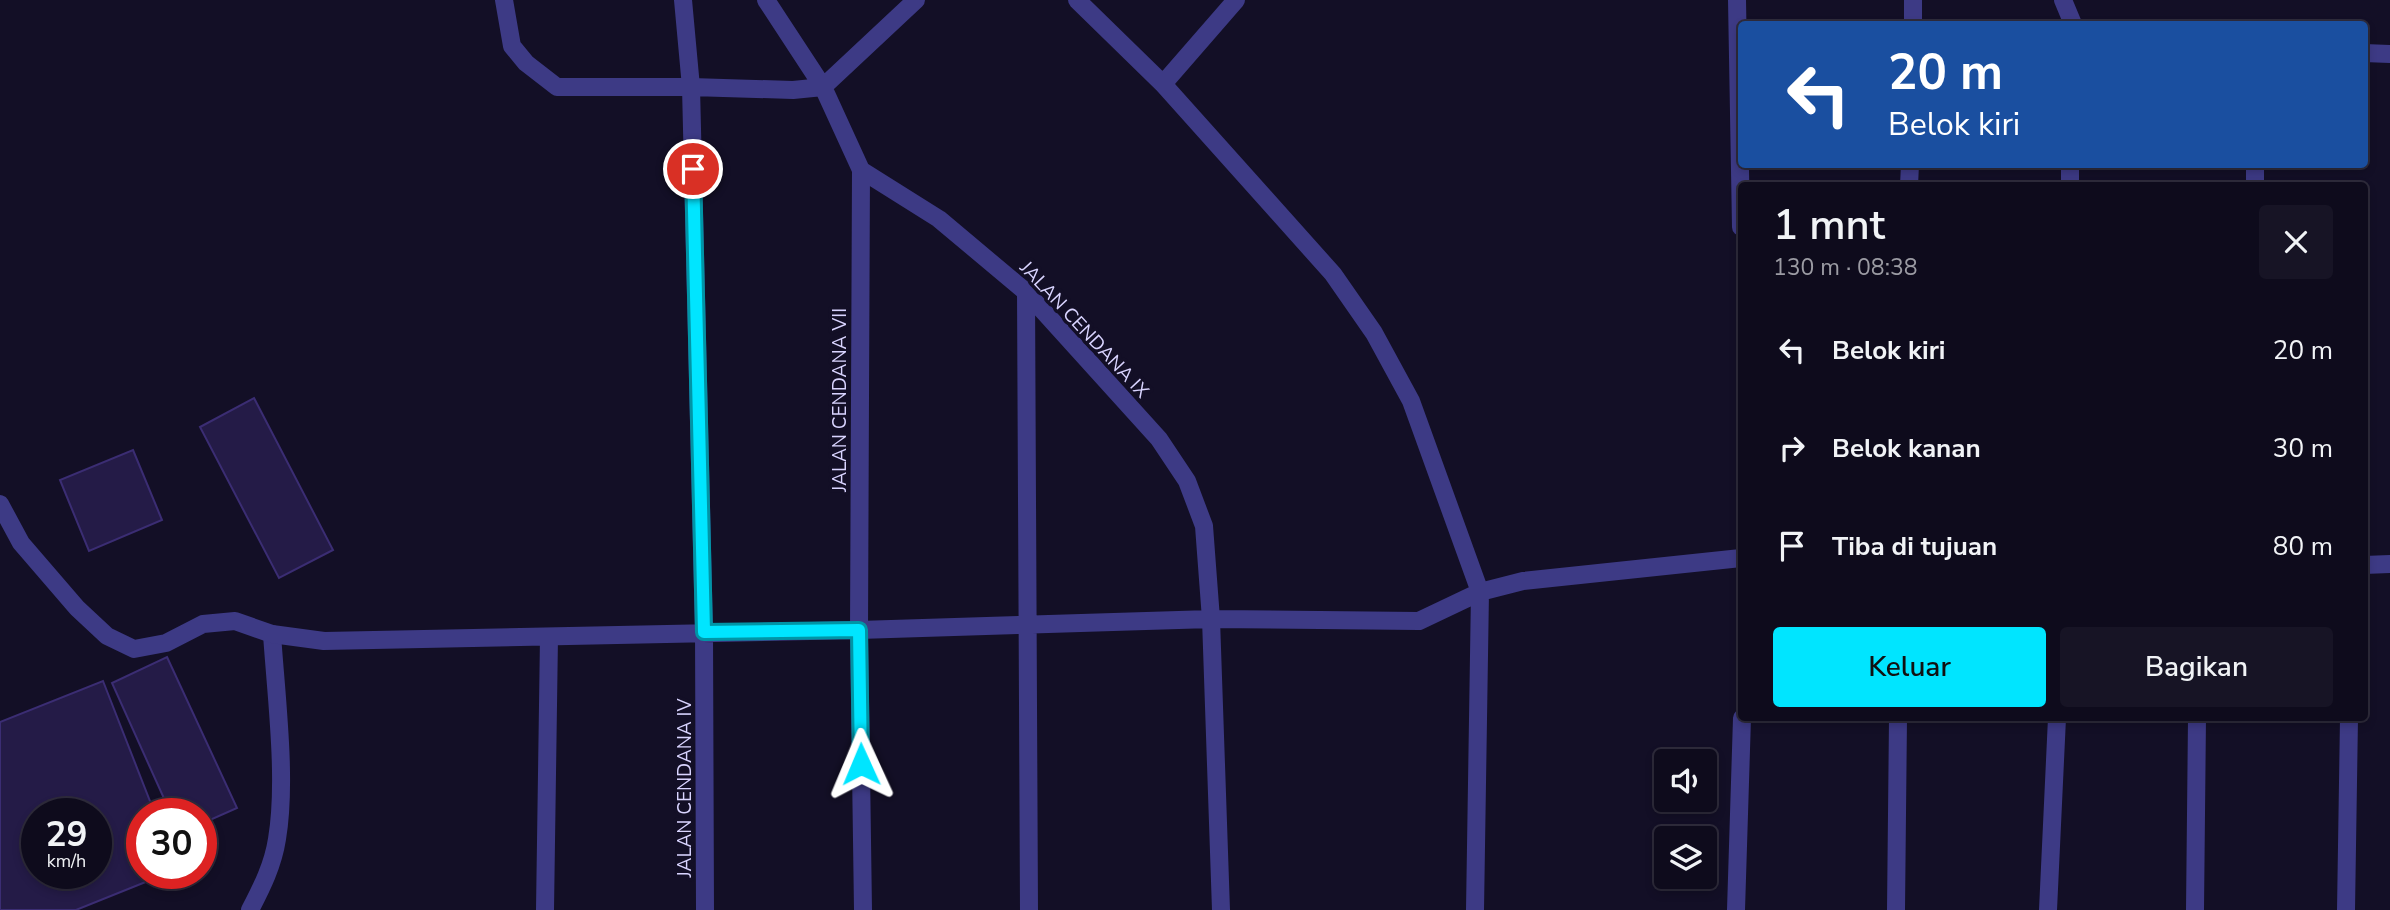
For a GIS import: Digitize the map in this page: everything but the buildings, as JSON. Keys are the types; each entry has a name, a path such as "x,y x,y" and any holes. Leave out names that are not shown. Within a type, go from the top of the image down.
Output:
{"street":[{"path":"504,0 512,46 526,64 557,87 793,90 823,87 916,0"},
{"name":"JALAN CENDANA IV","path":"683,0 691,87 704,632 705,910"},
{"path":"766,0 823,87 861,170"},
{"path":"1077,0 1163,84 1334,274 1374,333 1410,401 1480,592 1475,910"},
{"path":"1163,84 1236,0"},
{"path":"1737,0 1738,57"},
{"path":"1913,0 1913,21"},
{"path":"2063,0 2072,21"},
{"path":"2368,53 2390,54"},
{"name":"JALAN CENDANA IX","path":"861,170 939,219 1026,292 1159,439 1187,481 1203,526 1210,619 1221,910"},
{"name":"JALAN CENDANA VII","path":"861,170 859,630 863,910"},
{"path":"1026,292 1029,910"},
{"path":"0,504 21,543 77,608 107,636 134,649 166,643 203,624 235,621 272,634 324,641 859,630 1210,619 1419,621 1480,592 1523,581 1738,558"},
{"path":"2368,565 2390,564"},
{"path":"250,910 269,872 277,838 278,749 272,634"},
{"path":"545,910 549,637"},
{"path":"1736,910 1742,721"},
{"path":"1896,910 1898,721"},
{"path":"2048,910 2057,721"},
{"path":"2195,910 2197,721"},
{"path":"2346,910 2349,721"}],"route":[{"path":"693,169 704,632 859,630 861,764"}]}
